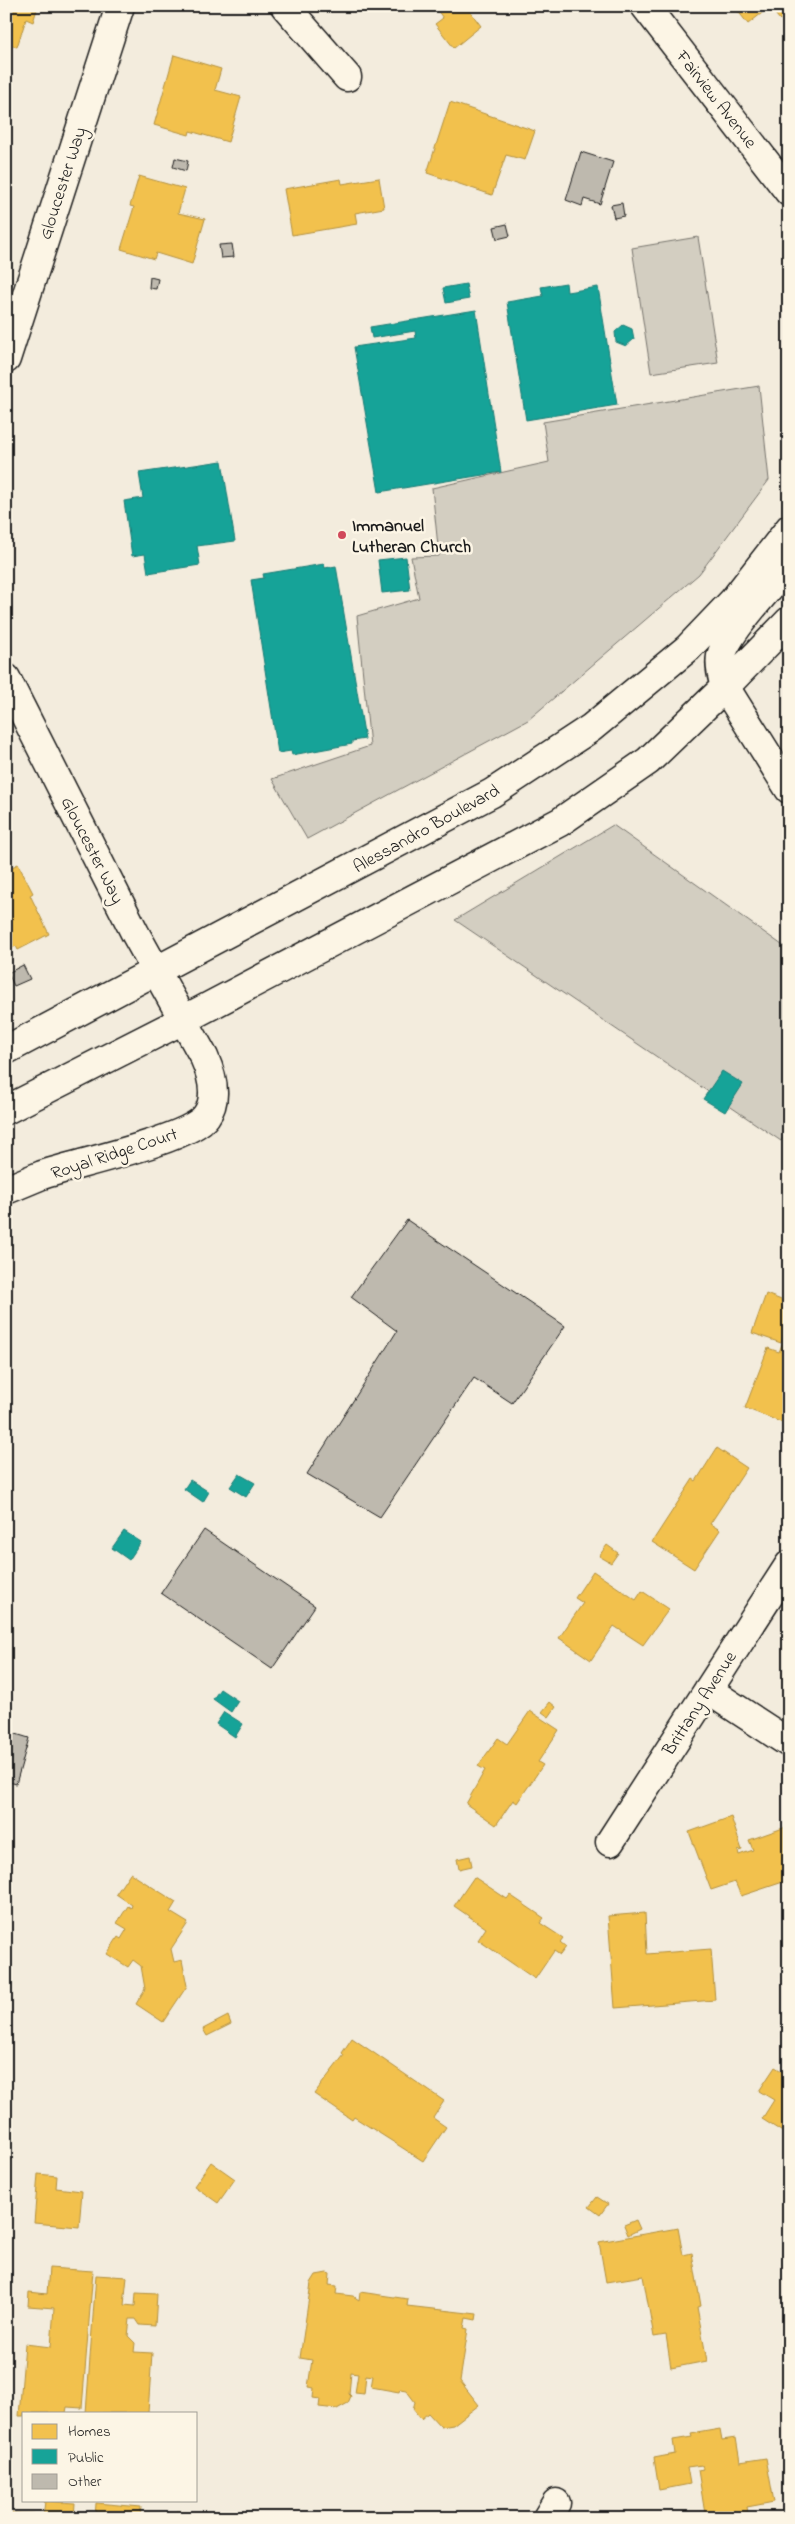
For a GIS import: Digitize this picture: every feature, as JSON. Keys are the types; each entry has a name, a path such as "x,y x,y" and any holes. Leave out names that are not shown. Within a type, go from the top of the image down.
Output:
{"main road":[{"name":"Gloucester Way","path":"6,359 120,6"},
{"path":"285,6 346,76"},
{"name":"Fairview Avenue","path":"645,6 789,192"},
{"name":"Alessandro Boulevard","path":"6,1050 492,794 591,728 688,648 733,601 789,529"},
{"path":"789,564 730,638 721,657 721,674 725,687 789,789"},
{"path":"6,1110 184,1020 560,822 648,761 725,687 789,620"},
{"name":"Gloucester Way","path":"6,678 99,863 184,1020"},
{"name":"Royal Ridge Court","path":"6,1190 41,1176 163,1139 187,1129 206,1116 213,1098 212,1074 184,1020"},
{"name":"Brittany Avenue","path":"610,1842 789,1565"},
{"path":"708,1690 789,1742"}],"shaded area":[{"path":"698,237 718,363 651,373 632,248"},
{"path":"759,386 769,480 699,574 528,720 307,839 272,779 370,746 357,616 419,598 411,557 439,556 432,488 549,462 543,422"},
{"path":"613,825 789,950 789,1128 781,1141 455,920"}],"building: Homes":[{"path":"6,6 38,6 33,22 26,19 17,47 6,44"},
{"path":"434,6 466,6 481,26 454,48 435,24 443,18"},
{"path":"734,6 771,6 748,24"},
{"path":"774,6 789,6 789,12 780,20 771,9"},
{"path":"174,55 221,69 215,90 241,97 228,142 190,131 189,135 154,125"},
{"path":"450,102 535,131 525,160 506,155 492,195 427,173"},
{"path":"139,176 185,189 178,213 205,219 192,264 156,253 154,259 121,249 134,207 130,206"},
{"path":"379,178 384,208 355,213 357,224 292,235 284,189 341,179 342,184"},
{"path":"18,864 33,893 30,895 49,934 18,950 16,946 6,951 6,870"},
{"path":"766,1294 789,1303 789,1322 781,1343 752,1333"},
{"path":"789,1327 788,1425 745,1408 768,1348 779,1352"},
{"path":"717,1448 747,1468 710,1524 720,1530 694,1569 652,1542 693,1479 696,1481"},
{"path":"607,1545 618,1553 611,1563 599,1556"},
{"path":"593,1571 636,1600 642,1591 669,1609 643,1645 614,1626 591,1660 559,1638 583,1603 575,1598"},
{"path":"550,1702 556,1707 549,1717 542,1712"},
{"path":"530,1711 559,1730 538,1762 543,1765 517,1803 513,1800 496,1825 466,1804 485,1770 478,1766 498,1738 507,1744"},
{"path":"731,1817 742,1850 738,1851 739,1855 753,1850 749,1840 789,1826 789,1880 741,1896 735,1882 711,1890 689,1832"},
{"path":"470,1856 472,1866 459,1869 457,1859"},
{"path":"130,1873 176,1902 170,1912 188,1923 171,1949 174,1962 182,1960 187,1986 163,2022 136,2004 145,1989 141,1966 133,1960 128,1967 107,1954 118,1937 121,1939 127,1929 117,1923 128,1906 131,1908 132,1905 116,1894"},
{"path":"474,1877 507,1899 510,1895 544,1918 540,1923 563,1938 560,1942 566,1947 560,1955 554,1951 535,1979 478,1940 486,1928 454,1906"},
{"path":"645,1913 647,1954 711,1949 715,2000 615,2008 608,1916"},
{"path":"228,2016 231,2024 207,2036 203,2029"},
{"path":"352,2038 444,2101 433,2118 446,2127 423,2161 354,2117 352,2120 314,2094 344,2055 342,2053"},
{"path":"775,2067 785,2073 789,2067 789,2136 762,2119 774,2100 759,2091"},
{"path":"211,2162 235,2179 218,2203 194,2186"},
{"path":"38,2174 57,2176 56,2188 82,2191 79,2227 34,2223"},
{"path":"597,2197 608,2204 600,2215 589,2207"},
{"path":"636,2220 640,2229 628,2235 624,2225"},
{"path":"678,2228 683,2255 692,2253 701,2306 697,2307 707,2361 671,2368 666,2335 654,2337 643,2276 606,2282 599,2242"},
{"path":"49,2268 93,2271 82,2408 67,2407 66,2412 22,2412 22,2416 19,2416 25,2344 51,2347 54,2308 28,2306 29,2292 47,2294"},
{"path":"330,2274 329,2285 337,2286 336,2294 353,2296 359,2300 360,2292 408,2299 407,2306 477,2314 476,2320 466,2318 464,2328 468,2329 460,2381 479,2405 453,2425 441,2427 428,2413 421,2419 413,2409 415,2402 406,2390 400,2389 399,2392 371,2387 373,2376 366,2375 364,2394 355,2393 358,2374 351,2373 349,2394 351,2396 348,2403 337,2409 319,2407 320,2399 313,2398 314,2388 308,2387 312,2360 300,2358 311,2283 316,2275"},
{"path":"96,2275 127,2277 124,2305 135,2306 136,2293 157,2294 155,2326 140,2325 136,2319 130,2319 128,2336 135,2343 134,2352 152,2353 148,2412 86,2412"},
{"path":"720,2429 722,2440 736,2438 740,2462 766,2458 774,2502 747,2507 749,2518 706,2518 711,2517 711,2513 705,2514 698,2470 703,2469 702,2465 687,2467 690,2484 659,2490 654,2458 675,2454 673,2440 692,2437 691,2434"},
{"path":"45,2502 75,2503 74,2518 43,2518"},
{"path":"96,2503 141,2507 140,2518 95,2518"},
{"path":"176,2511 206,2514 206,2518 175,2518"},
{"path":"12,2513 33,2514 33,2518 12,2518"},
{"path":"209,2513 253,2516 253,2518 208,2518"}],"building: Public":[{"path":"566,283 567,292 598,287 617,405 526,420 507,302 543,296 541,287"},
{"path":"466,284 469,299 446,303 443,288"},
{"path":"476,310 501,472 379,492 354,347 416,338 415,331 372,338 370,327"},
{"path":"623,325 632,329 634,339 626,346 616,342 615,332"},
{"path":"222,461 235,541 197,546 200,565 148,573 145,554 132,556 124,501 143,498 139,473"},
{"path":"406,557 410,590 382,593 378,560"},
{"path":"324,564 325,568 336,566 365,739 352,741 352,744 292,755 291,751 278,753 251,580 264,578 263,574"},
{"path":"722,1071 743,1084 725,1112 703,1099"},
{"path":"239,1474 255,1483 246,1497 230,1487"},
{"path":"190,1480 209,1492 203,1502 184,1489"},
{"path":"124,1531 141,1542 129,1560 112,1548"},
{"path":"220,1689 238,1701 231,1712 213,1699"},
{"path":"224,1712 243,1724 235,1737 216,1724"}],"building: Other":[{"path":"581,152 613,162 600,204 584,199 582,206 566,200"},
{"path":"175,158 188,161 186,171 173,167"},
{"path":"622,203 624,216 614,218 611,205"},
{"path":"507,224 510,236 497,239 494,227"},
{"path":"232,244 234,257 221,258 219,245"},
{"path":"150,277 158,279 156,289 149,288"},
{"path":"23,965 30,979 14,986 8,973"},
{"path":"407,1220 565,1326 512,1403 474,1378 380,1517 307,1474 397,1331 351,1297"},
{"path":"204,1530 315,1606 272,1669 161,1593"},
{"path":"6,1731 29,1738 16,1784 6,1781"}],"place":[{"name":"Immanuel Lutheran Church","path":"342,535"}]}
